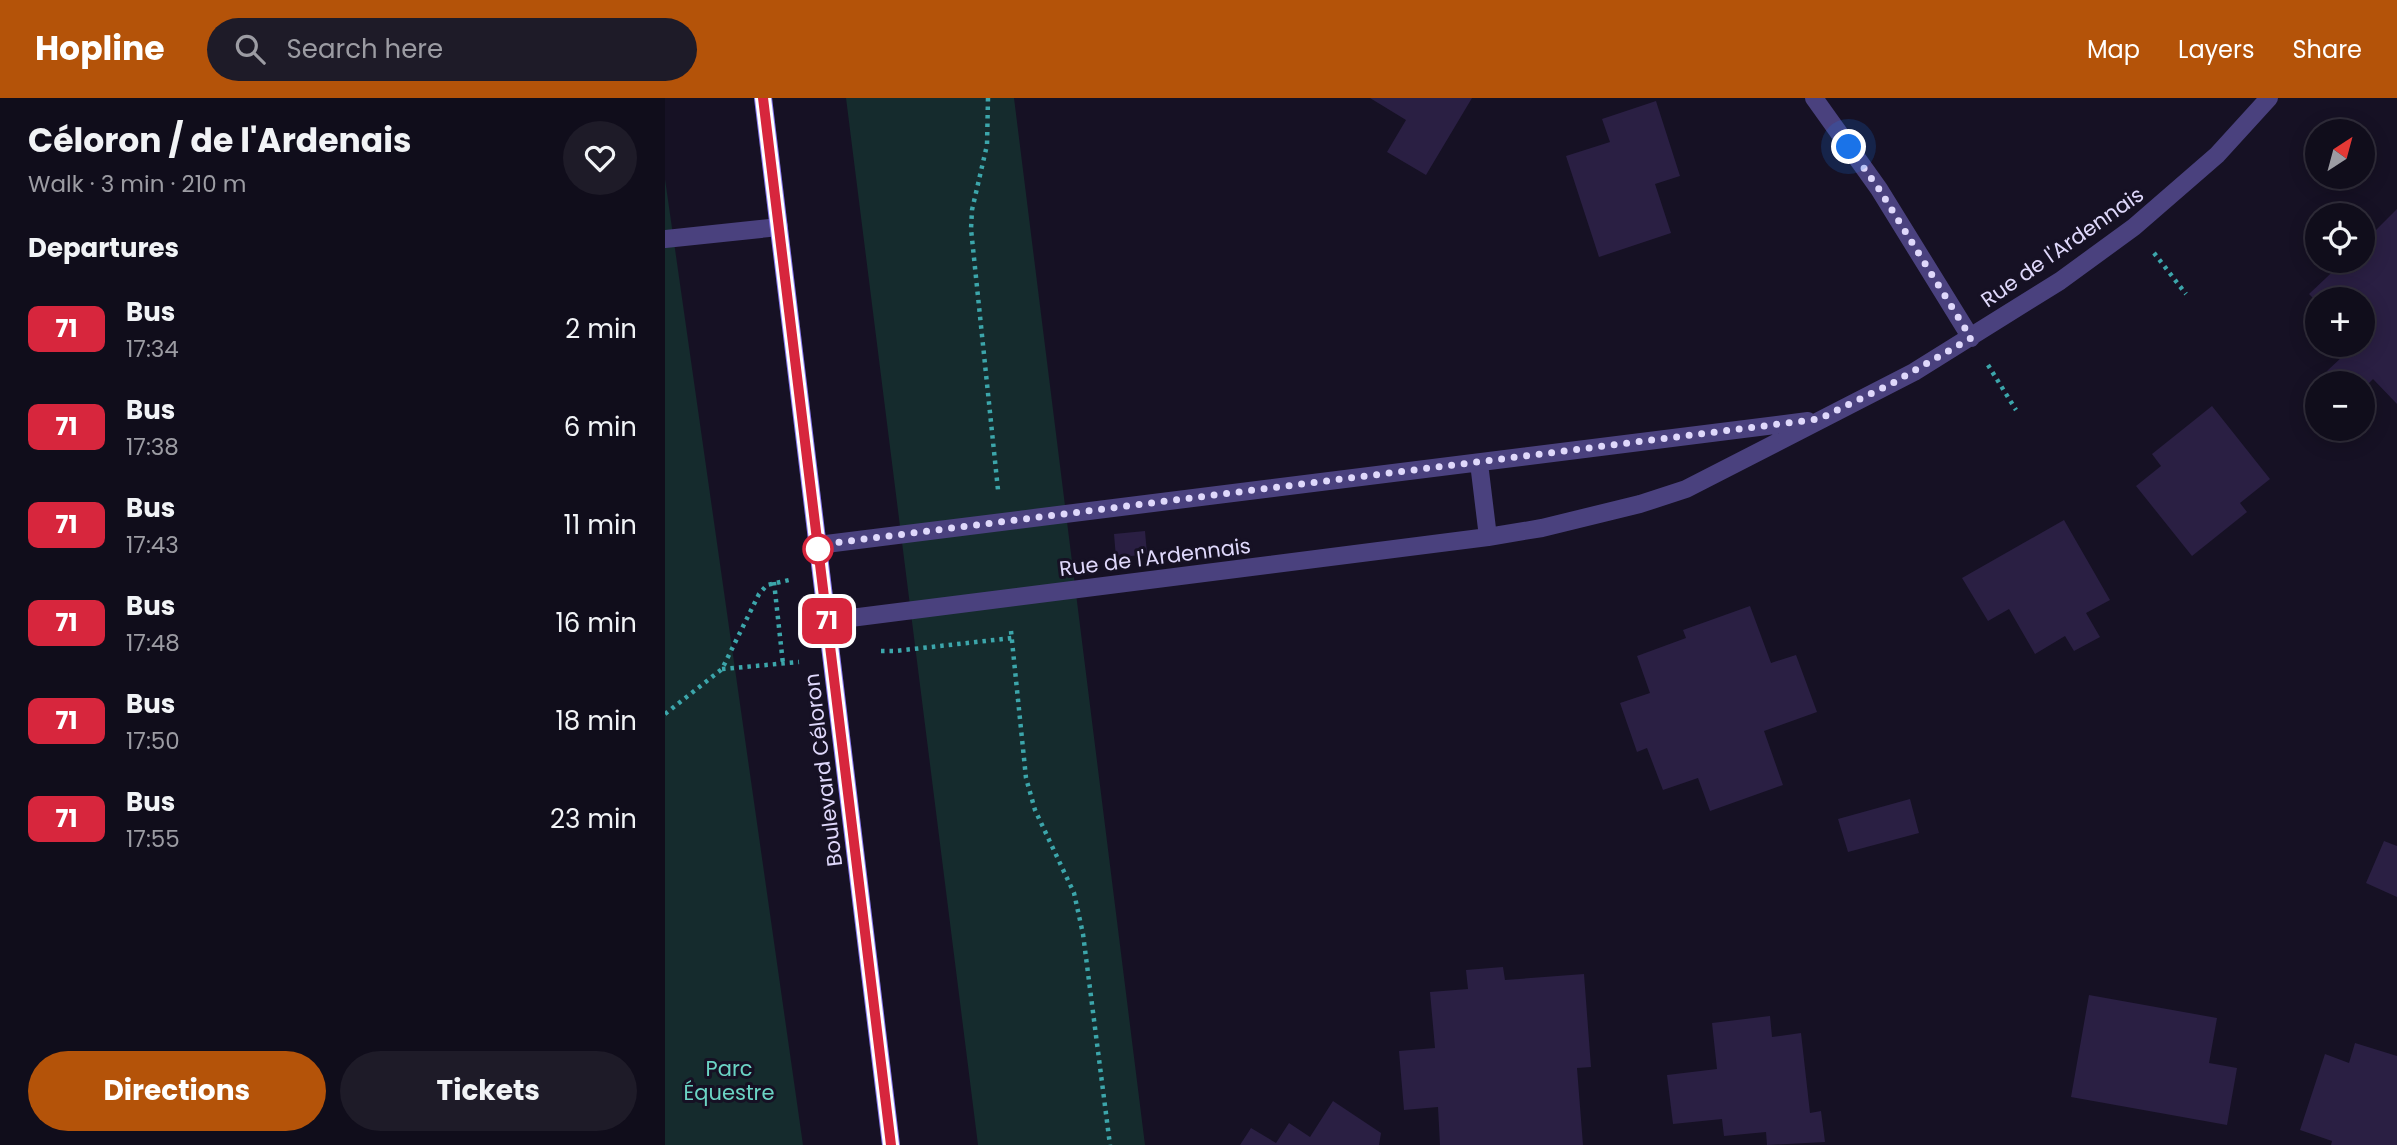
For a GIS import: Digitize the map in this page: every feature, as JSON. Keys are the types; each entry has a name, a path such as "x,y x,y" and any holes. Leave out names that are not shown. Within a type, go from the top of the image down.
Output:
{"street":[{"name":"Boulevard Céloron","path":"763,98 891,1145"},
{"path":"1814,98 1879,189 1971,338"},
{"name":"Rue de l'Ardennais","path":"827,621 1488,537 1542,528 1686,489 1879,390 1971,338 2060,281 2134,227 2217,155 2269,98"},
{"path":"665,239 779,227"},
{"name":"Rue de l'Ardennais","path":"818,545 1819,419"},
{"path":"1479,463 1488,537"}],"path":[{"path":"988,98 987,145 972,209 971,229 998,498"},
{"path":"2134,227 2186,294"},
{"path":"1971,338 2016,410"},
{"name":"Boulevard Céloron","path":"774,582 786,664 722,669 759,594 774,582"},
{"path":"895,652 1012,638 1026,778 1043,828 1074,893 1083,934 1110,1145"},
{"path":"665,713 722,669"}],"green space":[{"path":"846,98 1014,98 1145,1145 978,1145"},
{"name":"Parc Équestre","path":"665,179 803,1145 665,1145"}],"building":[{"path":"1370,98 1472,98 1426,175 1387,152 1406,120"},
{"path":"1656,101 1680,176 1655,184 1671,233 1599,257 1566,156 1610,142 1602,119"},
{"path":"2397,209 2397,404 2375,381 2375,371 2327,371 2342,357 2375,357 2375,287 2316,287 2331,273 2375,273 2375,231"},
{"path":"2212,406 2270,479 2240,503 2247,512 2192,556 2136,486 2161,466 2152,454"},
{"path":"2064,520 2110,600 2086,613 2100,637 2074,651 2065,636 2035,654 2009,609 1988,621 1962,578"},
{"path":"1145,531 1147,554 1116,558 1114,534"},
{"path":"1750,606 1771,663 1796,655 1817,712 1764,731 1783,785 1710,811 1698,778 1663,790 1647,748 1637,752 1620,703 1650,693 1637,656 1686,638 1683,630"},
{"path":"1910,799 1919,833 1848,852 1838,819"},
{"path":"2384,841 2397,846 2397,897 2366,883"},
{"path":"1503,967 1505,980 1584,974 1591,1067 1577,1068 1583,1145 1440,1145 1438,1107 1404,1110 1399,1051 1435,1048 1430,992 1468,989 1466,970"},
{"path":"2089,995 2217,1018 2209,1063 2237,1068 2227,1125 2071,1097"},
{"path":"1770,1016 1772,1037 1801,1033 1810,1113 1821,1111 1825,1142 1767,1145 1766,1132 1724,1136 1722,1119 1673,1124 1667,1075 1717,1069 1712,1023"},
{"path":"2355,1043 2397,1056 2397,1145 2331,1145 2332,1141 2300,1130 2325,1054 2349,1063"},
{"path":"1333,1101 1381,1133 1379,1145 1240,1145 1251,1128 1276,1143 1289,1123 1310,1137"}],"bus line":[{"name":"71","path":"763,98 891,1145"}],"route":[{"path":"818,549 818,545 841,542 1819,419 1914,372 1971,338 1879,189 1849,147"}]}
